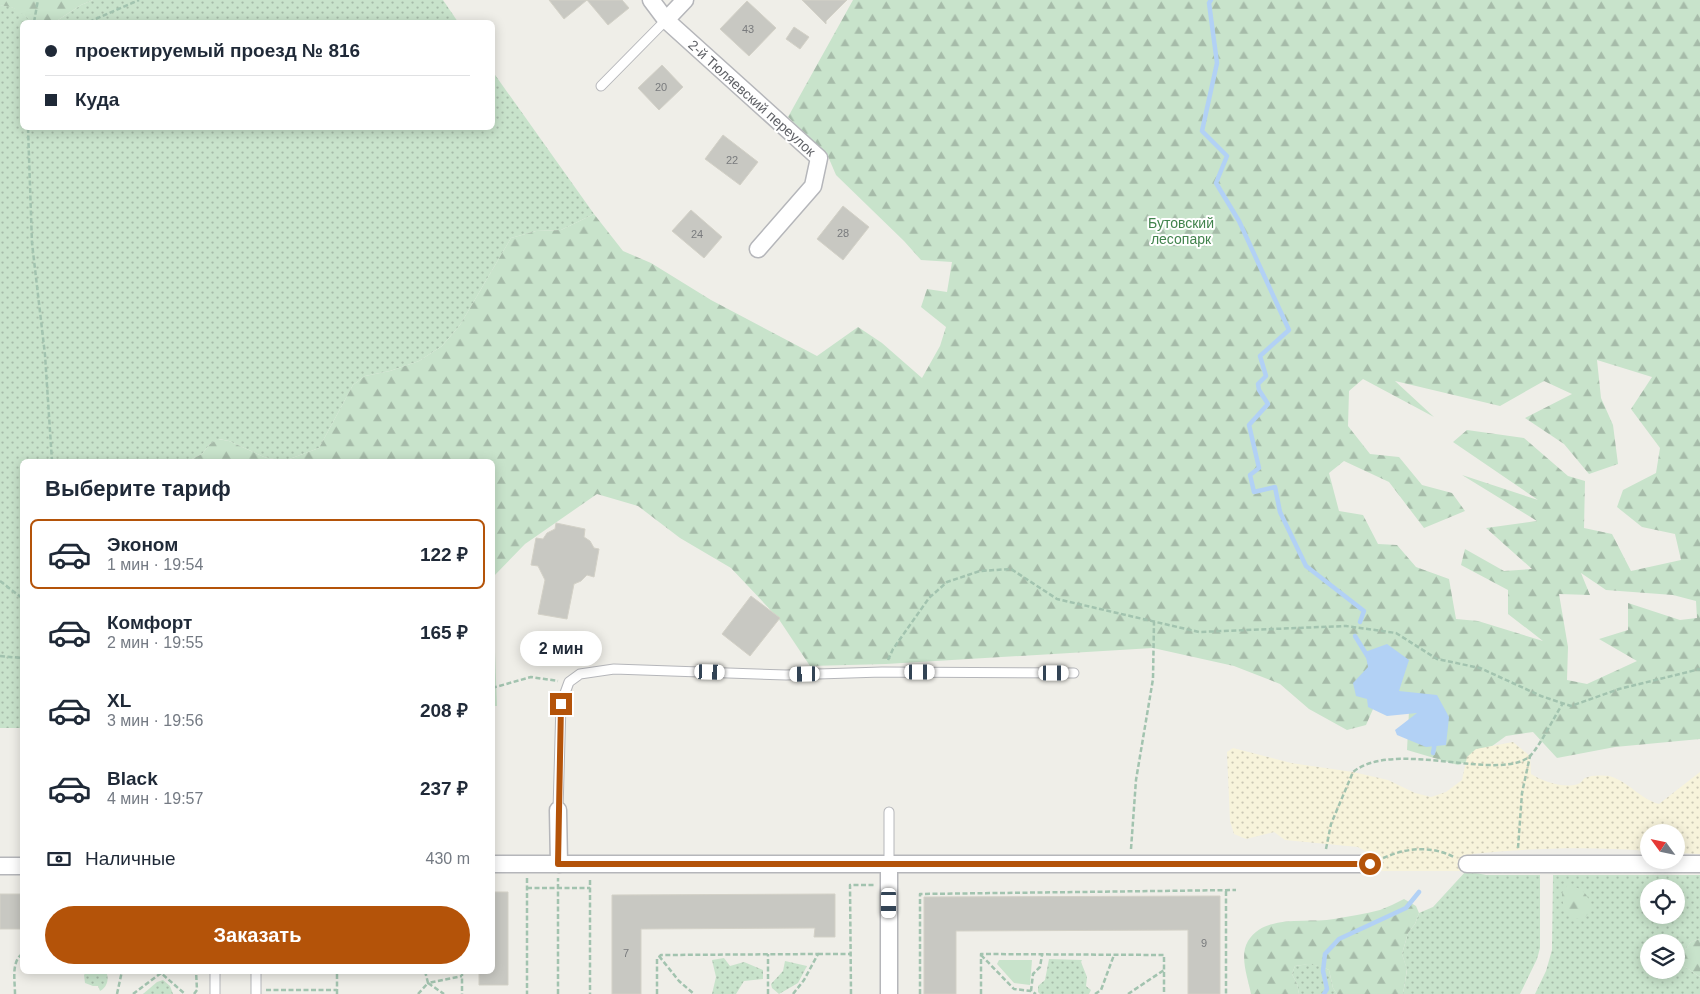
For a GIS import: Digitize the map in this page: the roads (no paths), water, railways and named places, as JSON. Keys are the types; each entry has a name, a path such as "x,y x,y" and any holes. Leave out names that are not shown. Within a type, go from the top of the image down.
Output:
{"street":[{"name":"2-й Тюляевский переулок","path":"651,0 666,20 819,158 813,186 758,249"},
{"path":"666,20 685,0"},
{"path":"558,810 558,864"},
{"path":"889,863 889,994"},
{"path":"495,864 1370,864"},
{"path":"1467,864 1700,864"},
{"path":"0,866 20,866"}],"lane":[{"path":"601,86 666,20"},
{"path":"558,810 561,704 569,682 580,674 614,669 786,675 882,672 1074,674"},
{"path":"889,812 889,863"},
{"path":"215,974 215,994"},
{"path":"256,974 256,992"}],"water":[{"path":"1387,644 1409,660 1399,691 1437,695 1449,717 1446,745 1426,747 1397,735 1395,730 1417,713 1387,716 1368,707 1367,699 1356,696 1353,683 1368,667 1365,652"}],"waterway":[{"path":"1211,0 1209,3 1217,63 1202,131 1227,156 1216,183 1239,221 1289,330 1260,356 1266,376 1258,384 1259,390 1268,404 1249,425 1259,468 1250,475 1254,492 1275,487 1280,512 1306,566 1364,611 1360,622"},
{"path":"1355,636 1368,657"},
{"path":"1433,753 1435,742"},
{"path":"1324,994 1327,989 1323,971 1325,954 1339,939 1406,908 1419,892"}],"park label":[{"name":"Бутовский лесопарк","path":"1181,232"}]}
